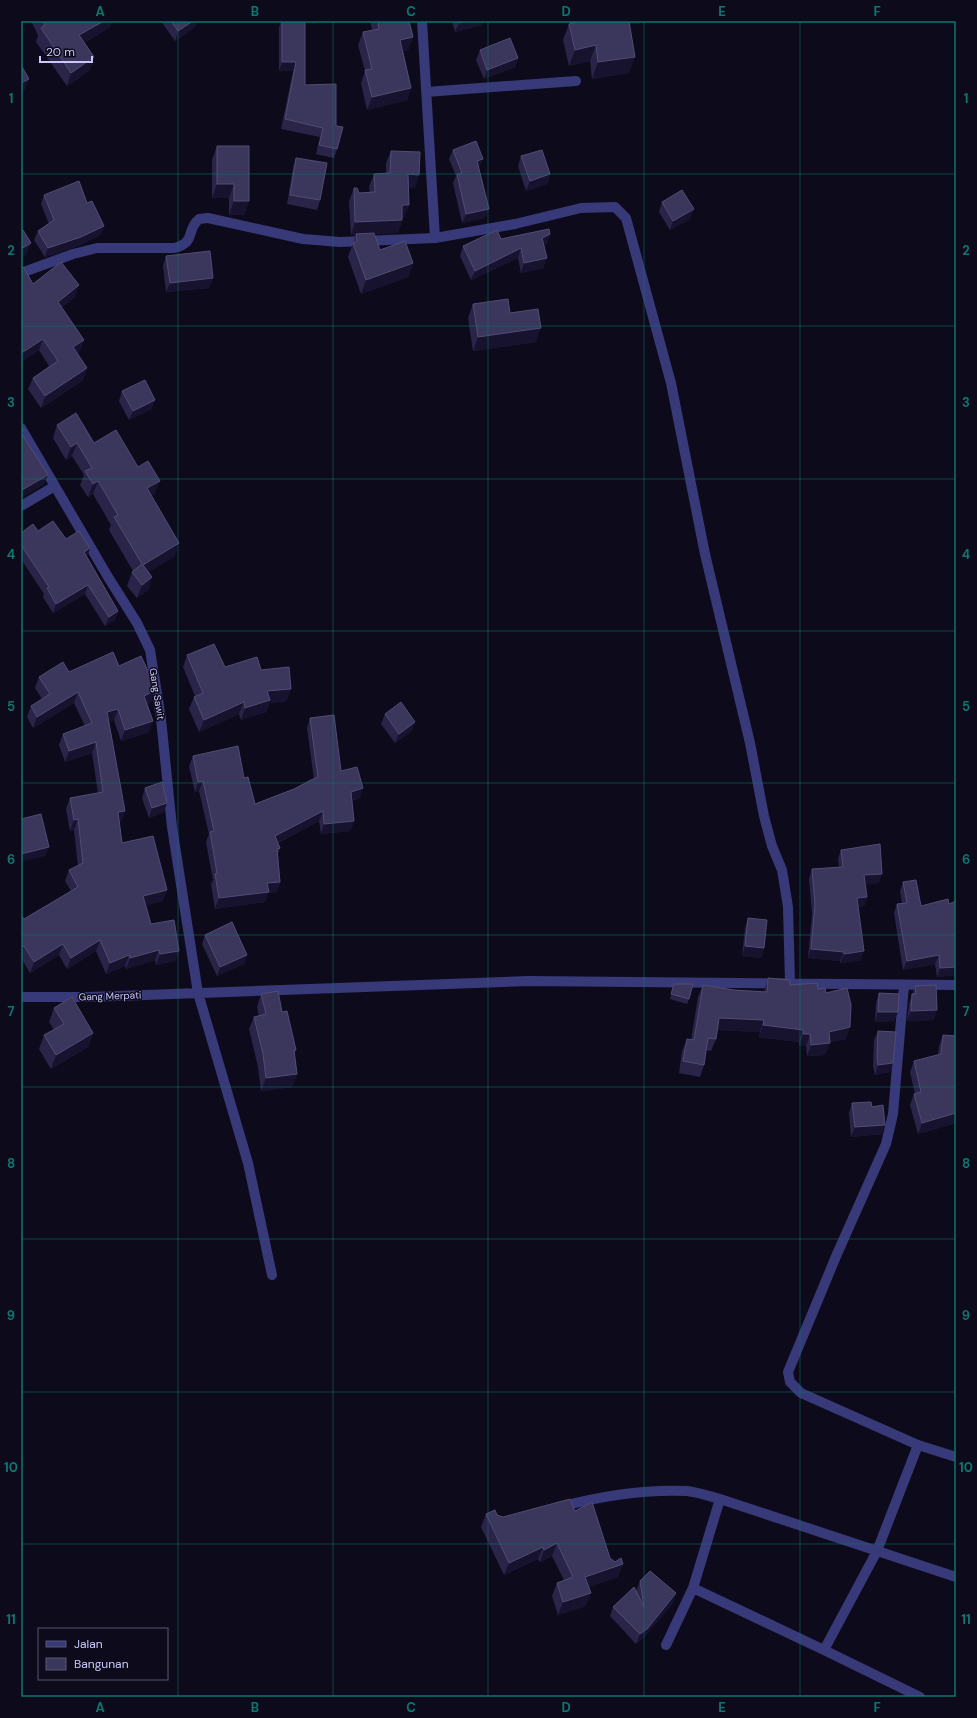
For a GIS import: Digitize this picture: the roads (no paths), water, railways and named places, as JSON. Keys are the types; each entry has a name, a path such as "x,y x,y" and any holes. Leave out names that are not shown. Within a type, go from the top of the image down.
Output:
{"street":[{"path":"422,21 435,238"},
{"path":"426,92 576,81"},
{"path":"21,273 73,254 97,248 174,248 184,245 189,240 193,224 199,219 208,218 321,241 340,242 435,238 515,224 588,208 615,207 626,218 671,383 705,554 750,743 764,816 772,846 782,870 788,907 790,983"},
{"name":"Gang Sawit","path":"21,428 108,577 137,623 150,650 161,719 172,827 198,993 248,1164 272,1275"},
{"path":"21,506 55,486"},
{"name":"Gang Merpati","path":"21,997 89,997 528,981 956,985"},
{"path":"904,985 893,1114 886,1144 837,1254 788,1372 790,1382 801,1393 918,1445 956,1457"},
{"path":"824,1650 877,1551 918,1445"},
{"path":"551,1509 589,1499 622,1493 688,1491 720,1499 956,1577"},
{"path":"589,1499 593,1513"},
{"path":"666,1645 693,1588 720,1499"},
{"path":"693,1588 920,1697"}]}
